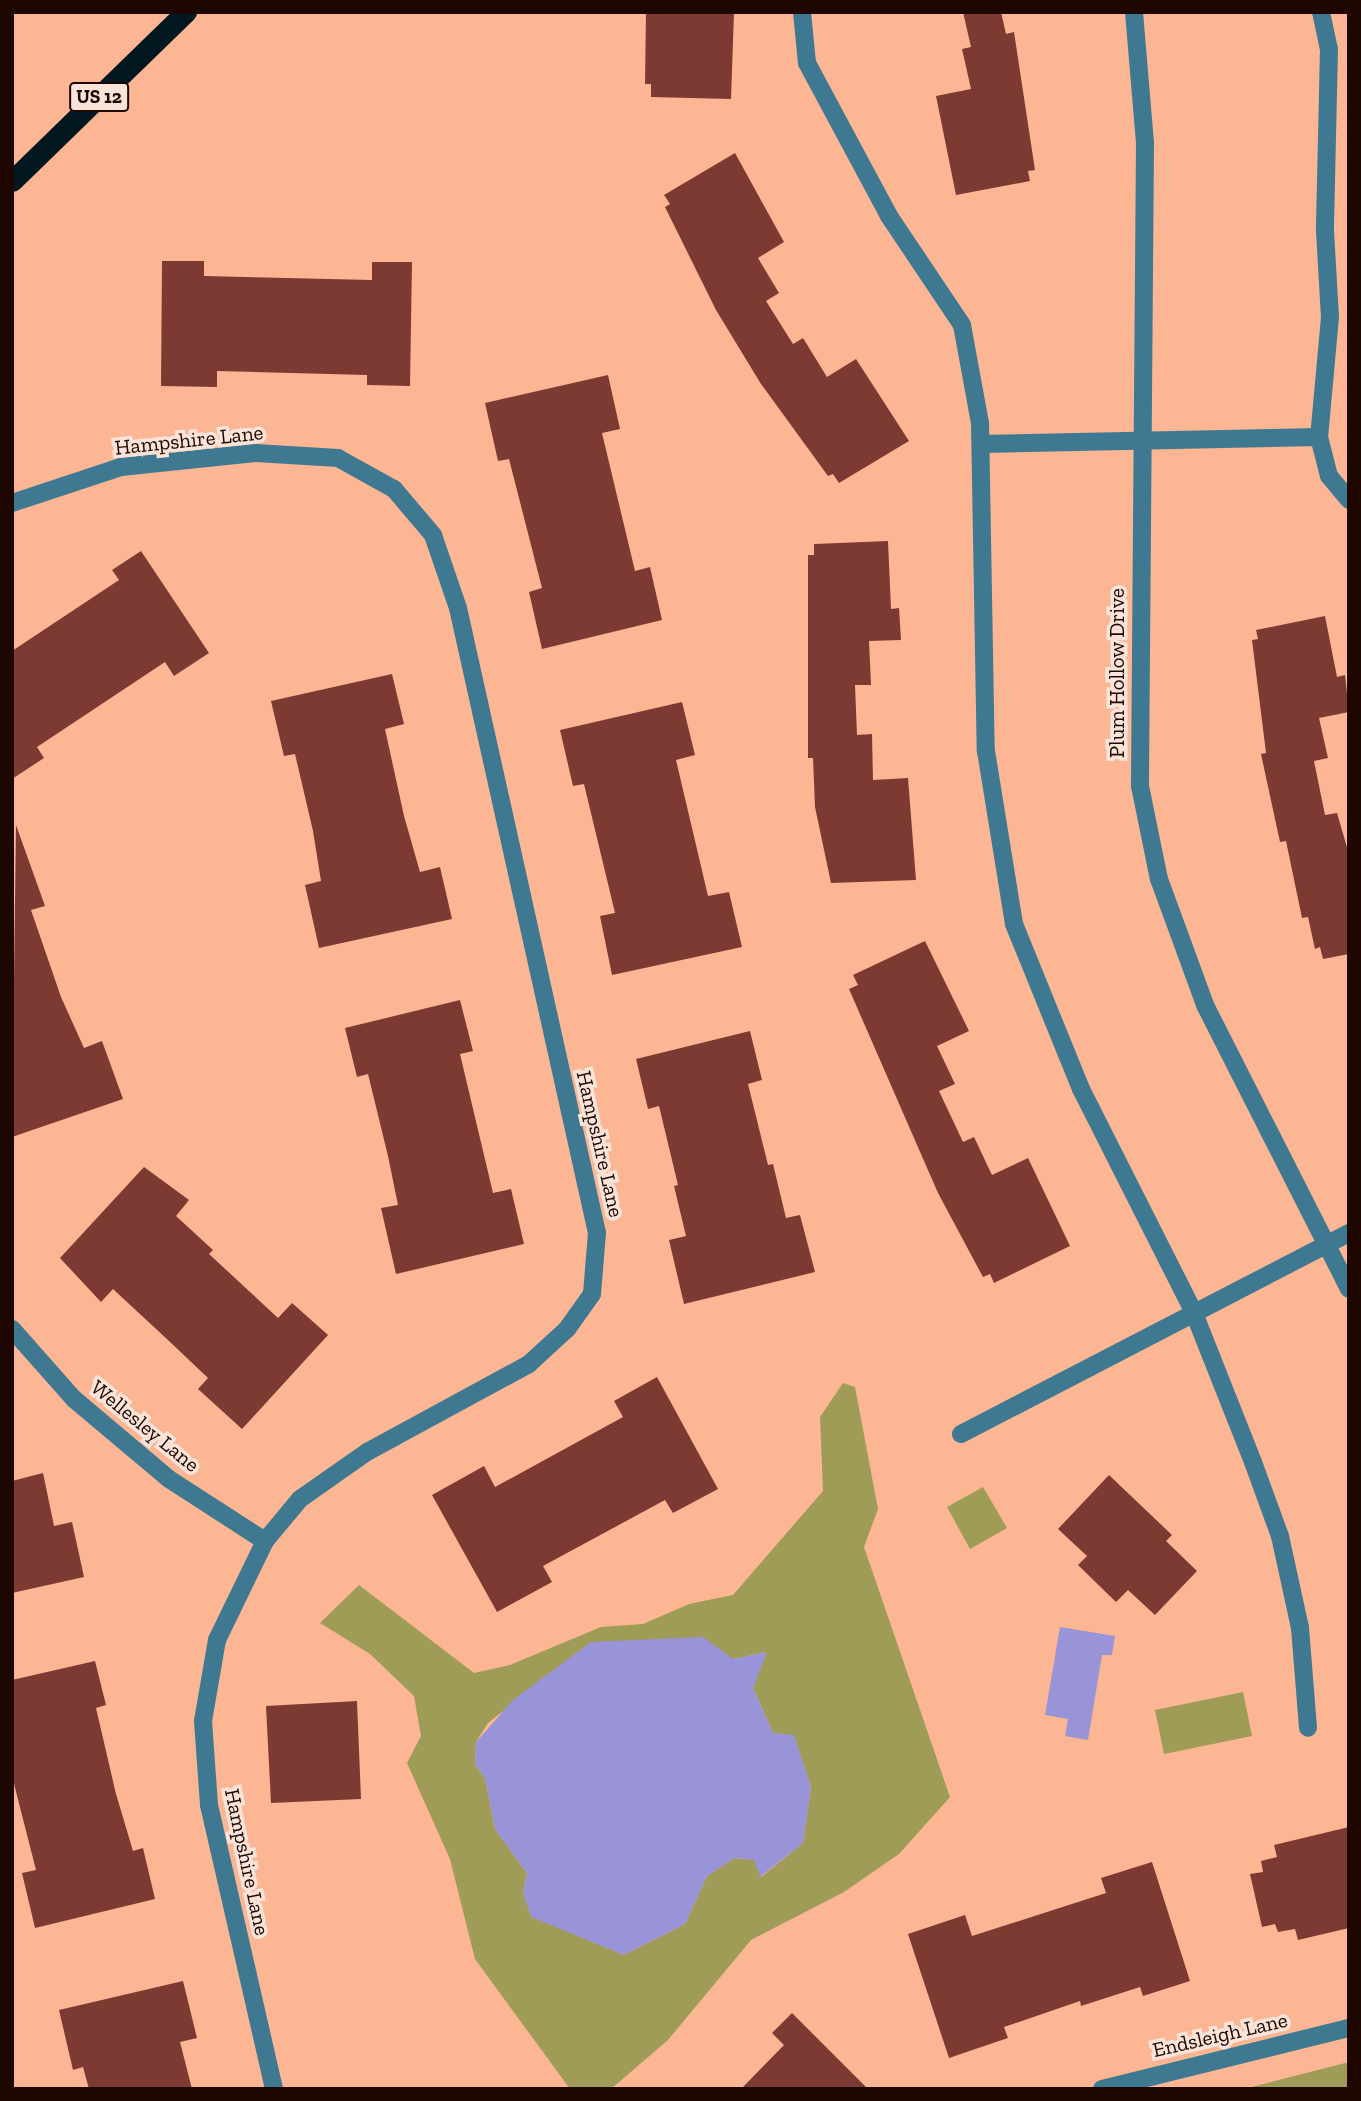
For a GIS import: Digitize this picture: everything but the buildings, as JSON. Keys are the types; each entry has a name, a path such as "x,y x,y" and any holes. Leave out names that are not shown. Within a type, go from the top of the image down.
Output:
{"highway":[{"name":"US 12","path":"12,181 187,12"}],"street":[{"path":"802,12 807,63 889,216 962,325 978,389 986,751 1014,924 1081,1089 1194,1313 1280,1536 1300,1628 1308,1728"},
{"name":"Plum Hollow Drive","path":"1134,12 1145,143 1140,786 1159,879 1205,1005 1349,1289"},
{"path":"1321,12 1329,49 1325,232 1330,317 1319,437 1329,476 1349,500"},
{"path":"981,444 1319,437"},
{"name":"Hampshire Lane","path":"12,503 121,467 256,453 338,458 394,489 433,535 458,608 597,1233 592,1294 568,1329 529,1364 367,1452 300,1499 265,1541 217,1640 203,1721 209,1805 274,2089"},
{"path":"961,1434 1349,1233"},
{"name":"Wellesley Lane","path":"12,1329 74,1399 169,1479 265,1541"},
{"name":"Endsleigh Lane","path":"1102,2089 1349,2028"}],"shaded area":[{"path":"843,1383 855,1387 878,1509 864,1547 950,1797 899,1854 844,1892 751,1940 668,2040 611,2089 570,2089 475,1959 450,1859 407,1763 421,1736 414,1696 370,1654 320,1623 359,1585 474,1673 510,1665 601,1627 643,1624 689,1604 733,1595 823,1491 820,1417","holes":["591,1642 733,1659 766,1652 753,1688 773,1733 794,1736 811,1787 803,1843 761,1877 754,1860 735,1858 707,1876 685,1924 624,1955 531,1916 523,1892 527,1873 495,1829 485,1778 475,1764 476,1742 488,1723"]},
{"path":"983,1487 1007,1528 970,1549 947,1507"},
{"path":"1060,1627 1115,1636 1112,1655 1102,1655 1088,1740 1065,1736 1068,1719 1045,1715"},
{"path":"703,1637 733,1659 767,1652 753,1688 773,1733 794,1735 811,1787 803,1843 760,1877 754,1860 735,1858 707,1876 685,1924 624,1955 531,1917 523,1892 527,1873 495,1829 485,1778 475,1764 476,1742 513,1700 591,1642"},
{"path":"1243,1692 1252,1736 1164,1754 1155,1710"},
{"path":"1349,2062 1349,2089 1244,2089"}]}
